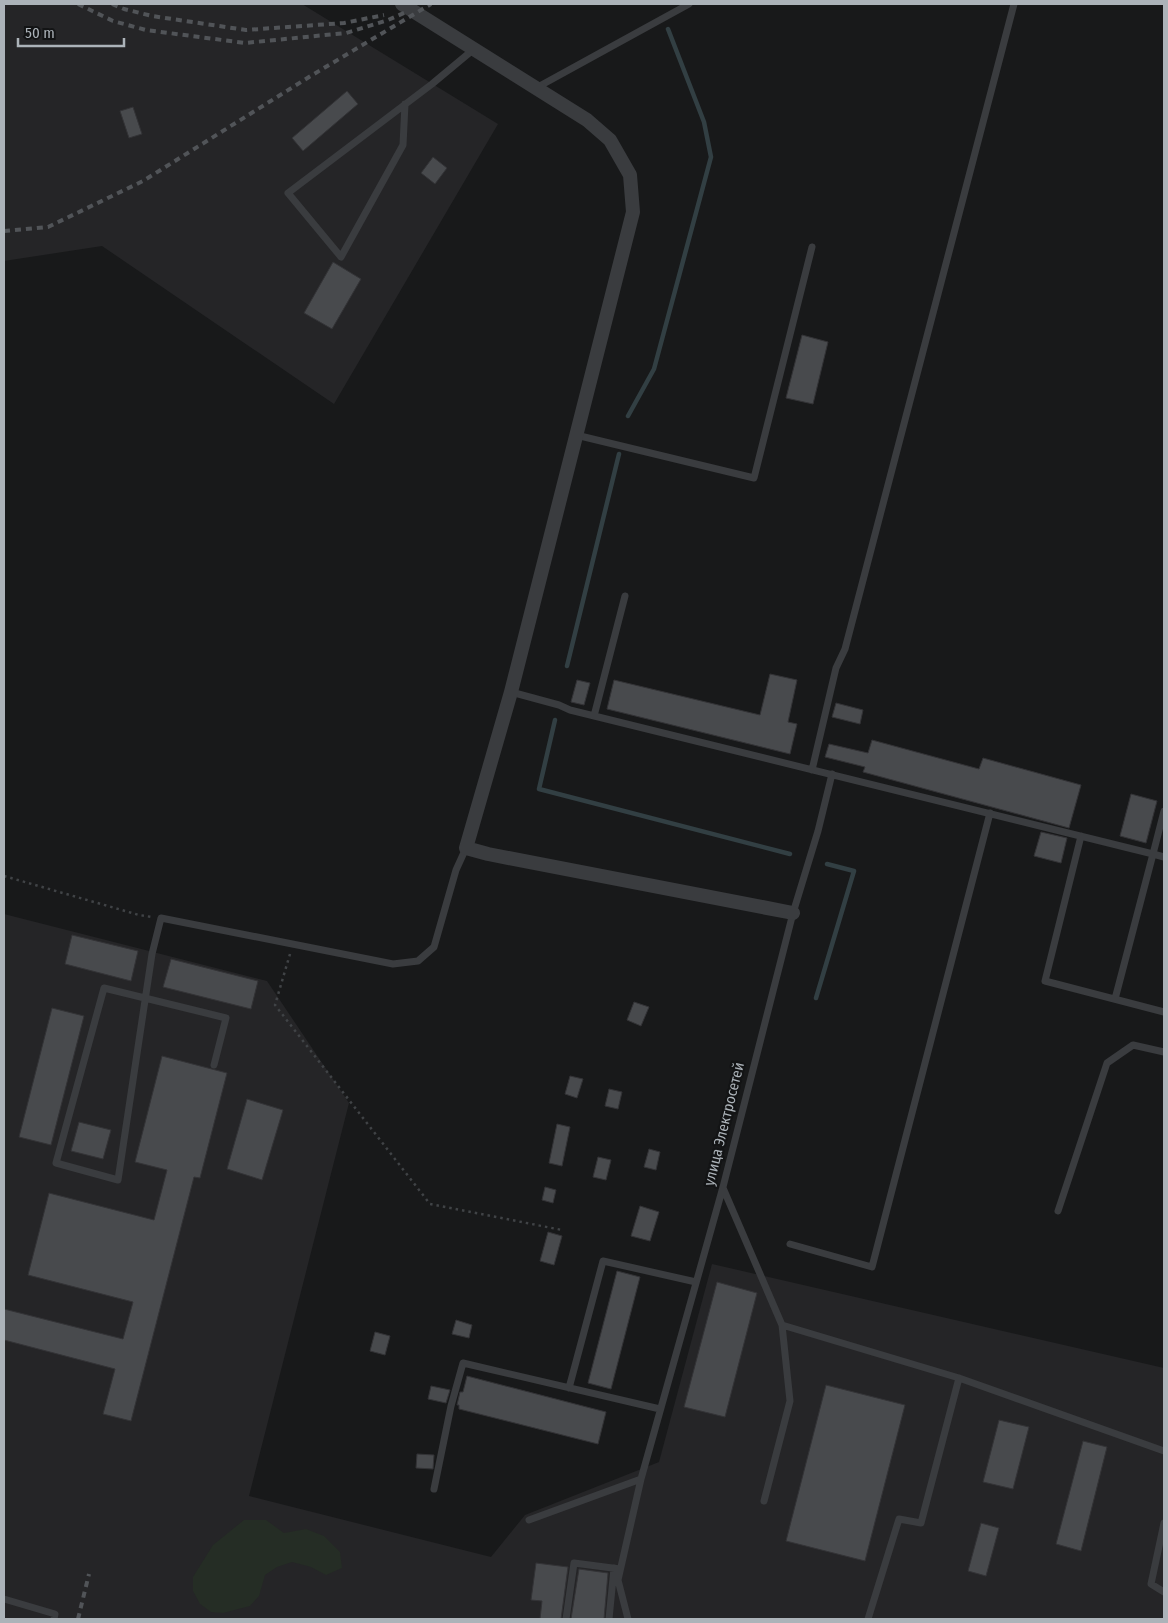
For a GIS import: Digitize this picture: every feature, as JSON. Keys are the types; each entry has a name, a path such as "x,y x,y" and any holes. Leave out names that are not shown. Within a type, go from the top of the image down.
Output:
{"street":[{"path":"402,4 587,120 610,140 630,175 633,212 511,692 466,848 488,854 793,913"}],"lane":[{"path":"535,88 689,4"},
{"path":"812,770 836,668 845,649 1014,4"},
{"path":"405,104 403,145 341,257 288,193 474,50"},
{"path":"576,435 754,478 812,247"},
{"path":"594,716 625,596"},
{"path":"511,692 594,716 1164,857"},
{"name":"улица Электросетей","path":"617,1569 722,1187 793,913 818,831 832,774"},
{"path":"1115,999 1164,811"},
{"path":"790,1244 872,1267 990,813"},
{"path":"1081,836 1045,981 1164,1012"},
{"path":"214,1065 226,1018 145,999 104,988 56,1163 118,1180 145,999 152,954 161,918 393,964 418,961 434,948 456,870 466,848"},
{"path":"1058,1211 1107,1063 1133,1045 1164,1052"},
{"path":"722,1187 782,1324 790,1401 764,1501"},
{"path":"569,1388 603,1261 696,1282"},
{"path":"782,1324 959,1378 1164,1451"},
{"path":"434,1490 451,1406 463,1363 660,1409"},
{"path":"868,1619 899,1519 921,1523 959,1378"},
{"path":"529,1520 641,1479"},
{"path":"1164,1523 1151,1584 1164,1592"},
{"path":"566,1619 574,1563 617,1569"},
{"path":"608,1619 617,1569"},
{"path":"617,1569 628,1619"},
{"path":"4,1598 55,1614 54,1619"}],"path":[{"path":"4,876 139,916 161,918"},
{"path":"292,945 275,1004 430,1204 562,1230"}],"shaded area":[{"path":"4,4 302,4 498,124 334,404 102,246 4,261"},
{"path":"4,914 267,981 349,1103 249,1496 491,1557 525,1515 659,1462 712,1264 1164,1368 1164,1619 4,1619"},
{"path":"244,1520 266,1520 284,1533 306,1529 324,1536 340,1552 342,1568 326,1575 311,1567 292,1562 277,1567 265,1575 259,1596 250,1606 223,1613 211,1612 200,1604 193,1591 193,1577 213,1545"}],"building":[{"path":"347,91 358,104 303,151 292,138"},
{"path":"133,107 142,134 129,138 120,111"},
{"path":"433,157 447,168 435,184 421,173"},
{"path":"333,262 361,279 332,329 304,313"},
{"path":"802,335 828,342 813,404 786,398"},
{"path":"770,674 797,680 788,722 797,724 790,754 607,709 614,680 760,715"},
{"path":"577,680 590,683 584,705 571,702"},
{"path":"836,703 863,710 860,724 832,717"},
{"path":"872,740 979,769 983,758 1081,785 1069,828 863,772 865,767 825,757 829,744 868,753"},
{"path":"1131,794 1157,801 1146,843 1120,836"},
{"path":"1041,832 1067,838 1061,863 1034,856"},
{"path":"72,935 138,951 131,981 65,964"},
{"path":"171,959 258,981 251,1009 163,987"},
{"path":"634,1002 649,1007 641,1026 627,1020"},
{"path":"52,1008 84,1016 51,1145 19,1137"},
{"path":"162,1056 227,1073 200,1178 194,1177 131,1421 103,1414 115,1369 4,1340 4,1309 123,1339 133,1302 28,1275 49,1193 154,1220 167,1170 135,1162"},
{"path":"570,1076 583,1079 577,1098 565,1094"},
{"path":"609,1089 622,1092 618,1109 605,1106"},
{"path":"247,1099 283,1110 262,1180 227,1169"},
{"path":"79,1122 111,1130 103,1159 71,1151"},
{"path":"557,1124 570,1127 562,1166 549,1163"},
{"path":"649,1149 660,1152 656,1170 644,1167"},
{"path":"598,1157 611,1160 606,1180 593,1177"},
{"path":"545,1187 556,1190 553,1203 542,1200"},
{"path":"640,1206 659,1212 650,1241 631,1236"},
{"path":"548,1232 562,1236 554,1265 540,1261"},
{"path":"617,1271 640,1277 611,1389 588,1383"},
{"path":"717,1282 757,1293 725,1417 684,1407"},
{"path":"456,1320 472,1325 469,1338 452,1334"},
{"path":"375,1332 390,1336 385,1355 370,1351"},
{"path":"467,1376 606,1412 598,1444 459,1409 459,1405 457,1405 460,1392 463,1392"},
{"path":"826,1385 905,1405 865,1561 786,1541"},
{"path":"431,1386 450,1390 446,1403 428,1399"},
{"path":"999,1420 1029,1427 1013,1489 983,1482"},
{"path":"1083,1441 1107,1447 1081,1551 1056,1544"},
{"path":"417,1454 434,1455 433,1469 416,1468"},
{"path":"981,1523 999,1528 986,1576 968,1571"},
{"path":"536,1563 568,1567 561,1619 540,1619 542,1601 531,1600"},
{"path":"579,1569 608,1573 604,1619 571,1619"}],"waterway":[{"path":"628,416 654,369 711,157 704,122 668,29"},
{"path":"567,666 619,454"},
{"path":"555,720 539,789 790,854"},
{"path":"816,998 854,871 827,864"}],"railway":[{"path":"78,4 113,21 146,30 245,43 346,33 388,20 406,12"},
{"path":"112,4 152,16 246,30 344,23 384,15"},
{"path":"4,231 48,227 143,181 309,77 431,4"},
{"path":"78,1619 89,1574"}]}
